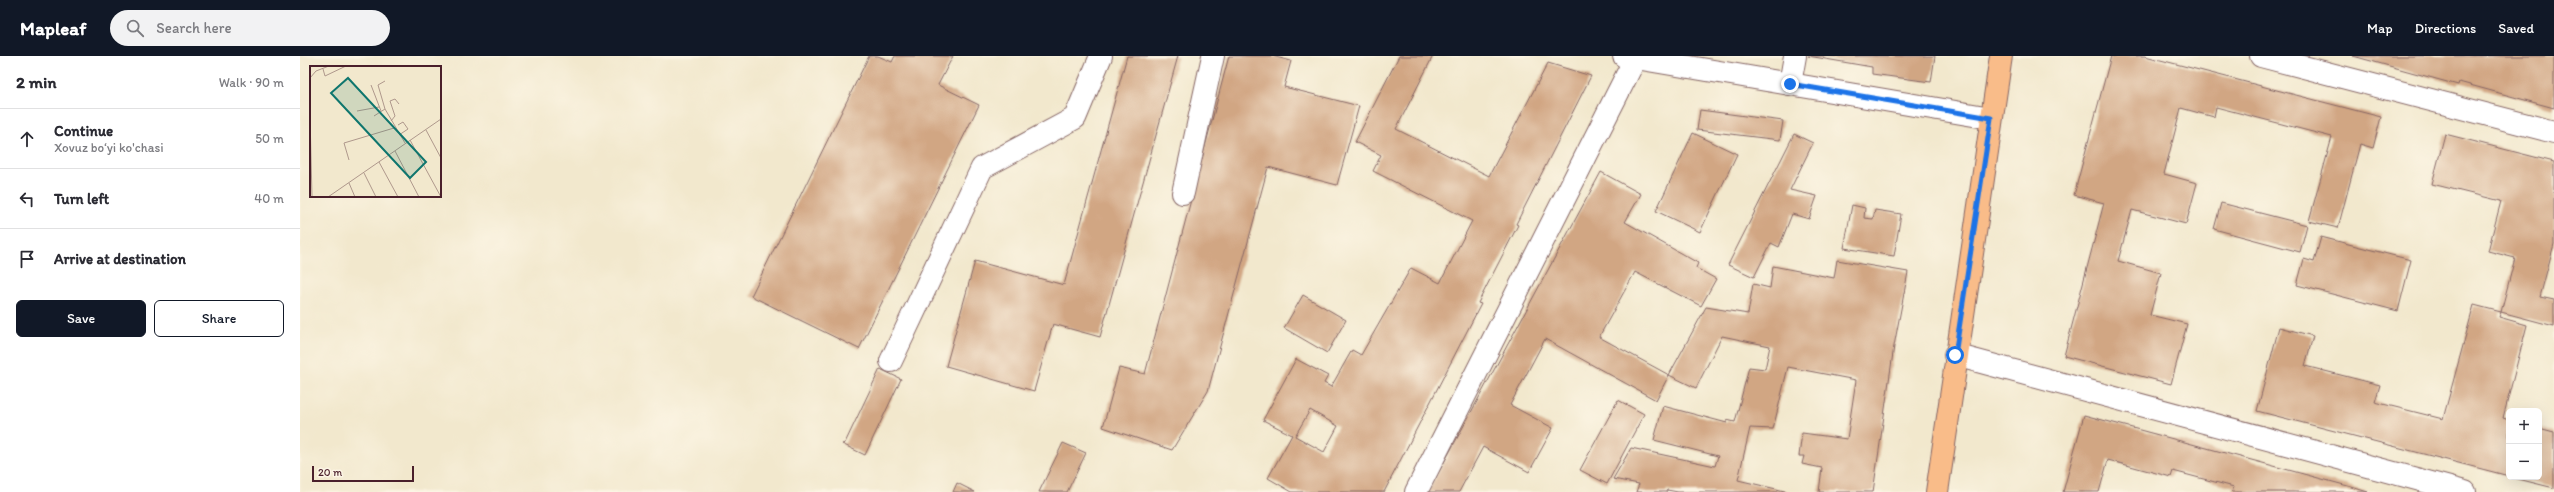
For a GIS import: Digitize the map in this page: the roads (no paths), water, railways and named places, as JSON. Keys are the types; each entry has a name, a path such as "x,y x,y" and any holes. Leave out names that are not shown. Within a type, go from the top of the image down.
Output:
{"main road":[{"path":"1937,492 1955,355 2000,56"}],"street":[{"path":"891,361 982,168 1075,118 1101,56"},
{"path":"1183,193 1213,56"},
{"path":"1790,84 1795,56"},
{"path":"2261,56 2554,132"},
{"path":"1416,492 1629,57 1991,118"},
{"path":"1955,355 2465,492"}]}
